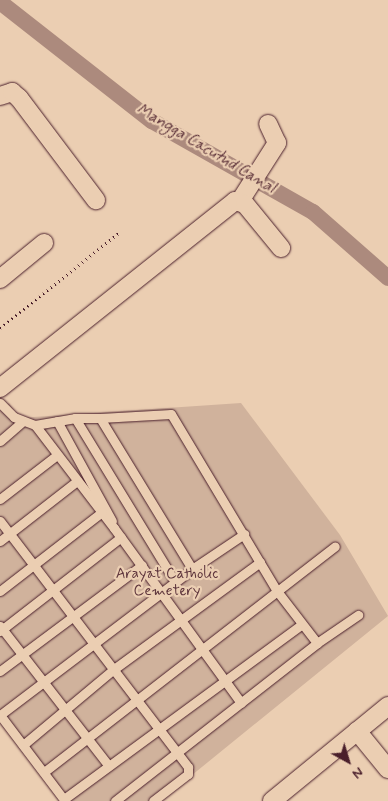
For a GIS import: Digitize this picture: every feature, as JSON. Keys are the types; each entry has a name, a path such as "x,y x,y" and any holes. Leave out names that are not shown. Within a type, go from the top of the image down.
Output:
{"street":[{"path":"0,96 12,92 19,98 96,200"},
{"path":"0,388 242,197 270,155 277,137 268,124"},
{"path":"242,197 280,248"},
{"path":"0,279 44,243"},
{"path":"272,801 388,706"},
{"path":"357,732 388,769"}],"lane":[{"path":"2,406 23,421 34,425 75,418 172,414 277,591 317,644"},
{"path":"75,418 175,582"},
{"path":"100,418 192,570"},
{"path":"58,420 110,515 114,528"},
{"path":"0,441 23,421"},
{"path":"34,425 114,528 241,703"},
{"path":"0,499 57,455"},
{"path":"0,541 77,481"},
{"path":"0,591 102,512"},
{"path":"0,521 188,767 188,774 153,801"},
{"path":"244,534 175,582 0,715 64,800 225,679 302,624"},
{"path":"109,766 1,629 120,537"},
{"path":"44,772 335,546"},
{"path":"23,745 114,670 260,562"},
{"path":"0,671 142,566"},
{"path":"116,801 176,752 358,615"}],"path":[{"path":"0,328 120,232"}],"green space":[{"name":"Arayat Catholic Cemetery","path":"9,403 19,418 241,403 340,535 388,616 160,801 61,801 0,720 0,411"}],"waterway":[{"name":"Mangga Cacutud Canal","path":"0,2 152,121 313,212 388,278"}]}
